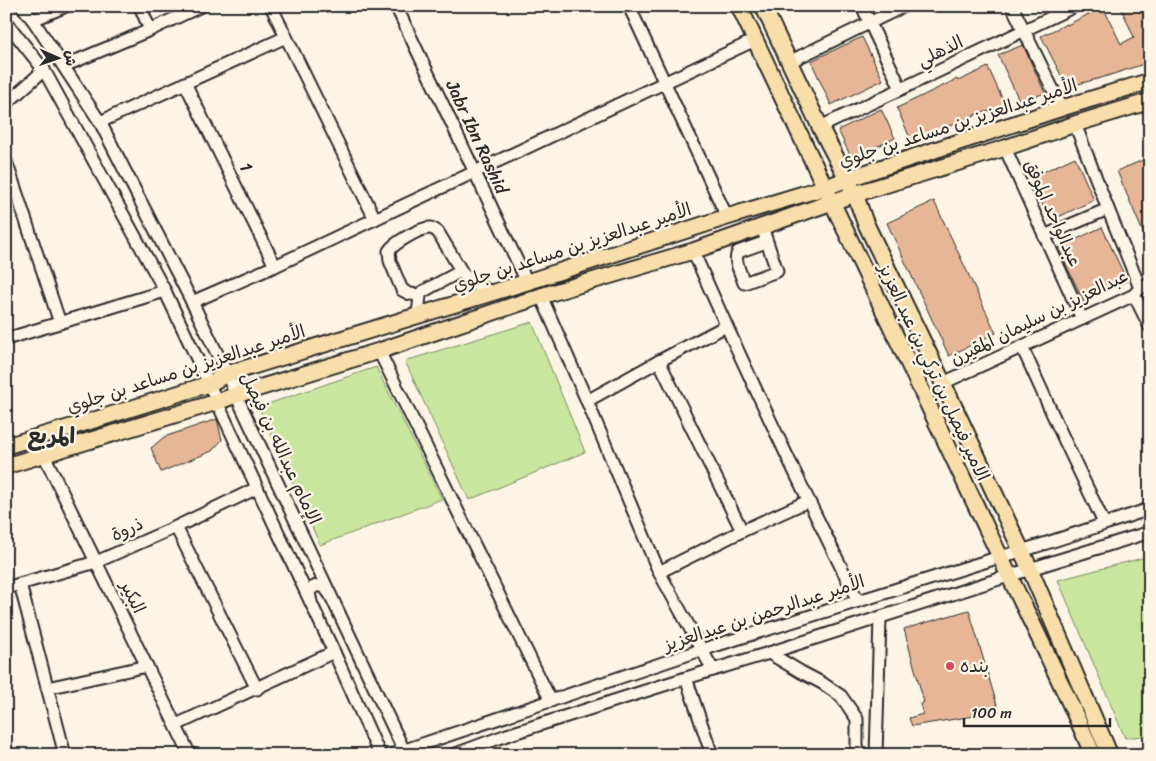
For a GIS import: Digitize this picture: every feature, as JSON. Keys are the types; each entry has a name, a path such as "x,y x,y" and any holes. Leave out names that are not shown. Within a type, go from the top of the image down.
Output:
{"main road":[{"name":"الامير فيصل بن تركي بن عبد العزيز","path":"739,6 1070,703 1088,753"},
{"name":"الامير فيصل بن تركي بن عبد العزيز","path":"763,6 854,194 865,222 1030,569 1110,755"},
{"name":"الأمير عبدالعزيز بن مساعد بن جلوي","path":"6,446 210,384 227,374 527,282 1150,81"},
{"name":"الأمير عبدالعزيز بن مساعد بن جلوي","path":"6,466 380,351 541,296 693,251 764,234 854,194 1150,101"}],"street":[{"name":"الإمام عبدالله بن فيصل","path":"22,6 100,122 227,374 405,752"},
{"path":"33,20 66,6"},
{"path":"140,6 150,30"},
{"path":"64,66 150,30 201,6"},
{"path":"271,6 375,219"},
{"name":"Jabr Ibn Rashid","path":"396,6 527,282"},
{"path":"629,6 727,217"},
{"path":"862,6 901,89"},
{"path":"789,62 904,6"},
{"path":"1012,6 1062,108"},
{"name":"الذهلي","path":"820,127 1074,6"},
{"path":"6,22 44,70 165,291 210,384 380,755"},
{"path":"100,122 286,37"},
{"path":"192,302 276,266 755,40"},
{"path":"6,104 44,70"},
{"name":"1","path":"185,83 276,266"},
{"path":"1076,124 1108,209 1142,289 1150,326"},
{"name":"عبدالواحد الموفق","path":"1005,148 1082,319"},
{"path":"6,161 60,322"},
{"path":"1044,236 1108,209"},
{"path":"420,295 410,294 402,290 390,261 389,251 397,243 422,229 433,229 438,232 461,271 469,280 492,292"},
{"path":"693,251 808,501 858,601"},
{"path":"418,315 420,295 423,291 461,271"},
{"name":"عبدالعزيز بن سليمان المقيرن","path":"943,383 1142,289"},
{"path":"6,338 165,291"},
{"path":"541,296 659,572 713,670"},
{"path":"587,401 726,326"},
{"path":"1022,347 1104,523"},
{"path":"380,351 551,701"},
{"path":"659,361 742,532"},
{"name":"البكير","path":"44,455 190,755"},
{"name":"ذروة","path":"6,588 96,562 176,527 257,488"},
{"path":"659,572 808,501"},
{"name":"الأمير عبدالرحمن بن عبدالعزيز","path":"390,755 405,752 701,650 1044,544 1150,509"},
{"path":"176,527 257,689"},
{"path":"453,755 507,735 1150,532"},
{"path":"290,558 295,563 304,563 309,556 308,547"},
{"path":"20,584 65,755"},
{"path":"311,604 309,594 314,587 322,586 330,593"},
{"path":"876,755 880,618"},
{"path":"176,725 334,652"},
{"path":"769,653 841,696 857,719 857,748 863,755"},
{"path":"47,688 147,666"},
{"path":"686,678 712,755"}],"green space":[{"path":"532,322 585,452 469,500 405,361"},
{"path":"376,367 442,499 320,545 259,407"},
{"path":"1150,556 1150,735 1125,738 1058,580"}],"building":[{"path":"1120,6 1150,6 1150,62 1067,87 1041,36 1103,7 1121,44 1134,37"},
{"path":"862,37 883,80 831,105 811,61"},
{"path":"1023,45 1045,93 1020,102 998,55"},
{"path":"988,67 1006,107 974,115 933,132 934,134 913,141 913,145 897,108 957,79 958,81"},
{"path":"881,109 895,138 852,159 838,130"},
{"path":"1075,157 1094,200 1050,221 1030,178"},
{"path":"1150,157 1150,249 1117,171"},
{"path":"934,201 996,333 949,356 887,223"},
{"path":"1102,227 1127,281 1084,302 1058,248"},
{"path":"217,419 222,440 212,451 161,472 151,448 164,437"},
{"name":"بنده","path":"969,610 999,712 912,726 909,718 923,714 920,704 924,702 904,629"}],"place":[{"name":"بنده","path":"950,666"}],"district":[{"name":"المربع","path":"51,435"}]}
